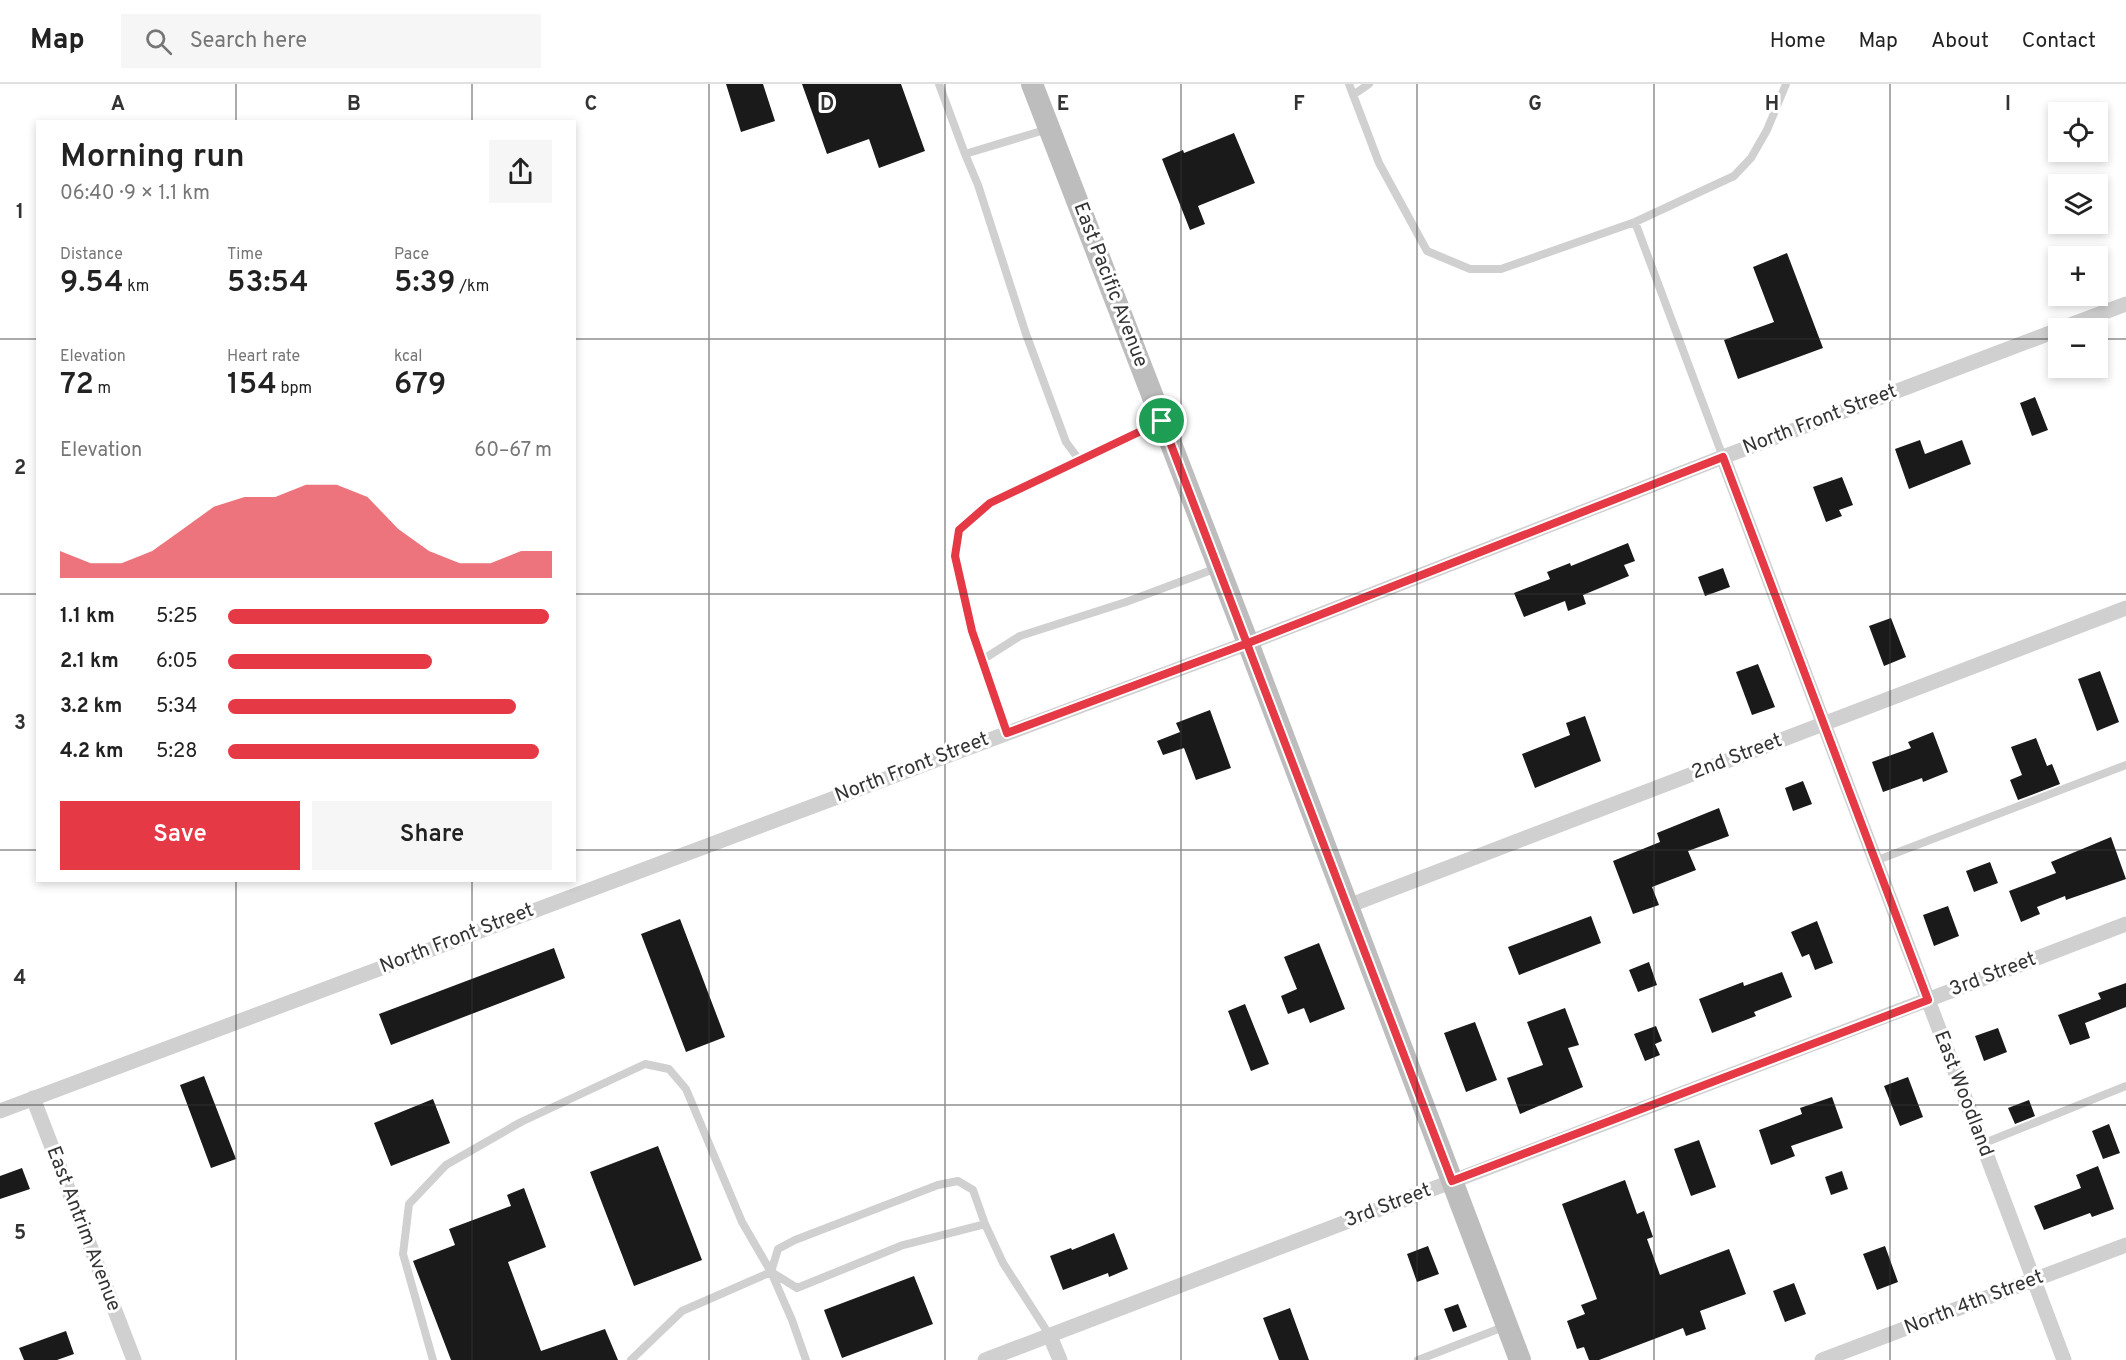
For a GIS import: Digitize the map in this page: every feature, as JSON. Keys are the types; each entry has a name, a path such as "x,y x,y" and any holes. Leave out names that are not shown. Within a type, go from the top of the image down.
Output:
{"main road":[{"name":"East Pacific Avenue","path":"1032,84 1219,567 1520,1360"}],"street":[{"name":"North Front Street","path":"2089,318 2126,304"},
{"name":"North Front Street","path":"0,1111 1248,643 1723,457 2048,334"},
{"name":"East Woodland","path":"1723,457 2064,1360"},
{"name":"2nd Street","path":"1348,906 2126,608"},
{"name":"3rd Street","path":"986,1360 2126,924"},
{"name":"East Antrim Avenue","path":"33,1098 134,1360"},
{"name":"North 4th Street","path":"1822,1360 2126,1245"},
{"path":"1050,1336 1060,1360"}],"lane":[{"path":"939,84 978,185 1026,334 1066,442 1080,461"},
{"path":"1349,84 1379,163 1427,251 1470,269 1501,269 1635,222 1734,176 1751,158 1767,130 1786,84"},
{"path":"1353,95 1369,84"},
{"path":"965,154 1050,129"},
{"path":"1635,222 1723,457"},
{"path":"1007,733 972,631 955,556 959,530 990,503 1162,421"},
{"path":"982,660 1020,636 1126,603 1219,567"},
{"path":"1875,861 2126,765"},
{"path":"432,1360 403,1254 409,1204 446,1165 521,1122 645,1064 669,1069 686,1089 742,1222 771,1272 806,1360"},
{"path":"1982,1144 2126,1086"},
{"path":"631,1360 682,1311 771,1272 778,1249 795,1240 938,1185 958,1181 973,1190 984,1224 1003,1263 1050,1336"},
{"path":"771,1272 797,1288 903,1245 984,1224"},
{"path":"1418,1360 1507,1325"}],"building":[{"path":"726,84 763,84 775,121 741,132"},
{"path":"802,84 901,84 925,151 879,168 869,139 827,154"},
{"path":"1234,133 1255,183 1198,206 1205,224 1190,230 1162,159 1183,150 1184,153"},
{"path":"1787,253 1823,348 1738,379 1724,340 1774,322 1753,267"},
{"path":"2035,397 2048,430 2032,436 2020,403"},
{"path":"1920,440 1925,454 1962,440 1971,464 1909,489 1895,449"},
{"path":"1842,477 1853,505 1839,510 1842,516 1826,522 1813,487"},
{"path":"1628,543 1635,561 1624,565 1629,576 1583,595 1586,604 1568,611 1565,601 1524,617 1514,593 1550,579 1547,572 1570,563 1571,566"},
{"path":"1723,568 1730,587 1705,596 1698,577"},
{"path":"1891,618 1906,657 1884,666 1869,626"},
{"path":"1758,664 1775,707 1752,715 1736,672"},
{"path":"2100,671 2119,722 2097,731 2078,679"},
{"path":"1210,710 1231,768 1196,780 1184,748 1163,755 1157,741 1180,732 1176,723"},
{"path":"1585,716 1601,761 1535,788 1522,754 1570,735 1566,723"},
{"path":"1933,732 1948,772 1923,782 1922,778 1883,792 1872,762 1911,748 1908,742"},
{"path":"2036,738 2047,766 2052,764 2060,784 2018,800 2010,780 2022,775 2011,747"},
{"path":"1803,781 1812,804 1793,811 1785,788"},
{"path":"1719,808 1729,836 1688,851 1696,870 1652,887 1659,905 1633,914 1613,861 1660,842 1657,833"},
{"path":"2111,837 2126,879 2066,900 2065,896 2037,907 2040,914 2021,922 2009,891 2056,873 2051,862"},
{"path":"1990,862 1998,883 1974,892 1966,871"},
{"path":"1948,906 1959,936 1934,946 1923,915"},
{"path":"1591,916 1601,943 1519,975 1508,947"},
{"path":"680,919 725,1037 686,1052 641,934"},
{"path":"1817,921 1833,963 1815,970 1809,954 1802,957 1791,932"},
{"path":"1319,943 1345,1009 1310,1023 1304,1008 1288,1014 1281,996 1297,989 1284,957"},
{"path":"554,948 565,978 391,1045 379,1014"},
{"path":"1649,962 1657,985 1638,992 1629,970"},
{"path":"1782,972 1792,997 1754,1012 1756,1016 1712,1033 1699,999 1743,982 1744,986"},
{"path":"2126,983 2126,1007 2085,1023 2090,1038 2070,1045 2058,1015 2101,999 2098,993"},
{"path":"1245,1004 1269,1064 1251,1071 1228,1011"},
{"path":"1565,1008 1579,1045 1568,1048 1583,1087 1520,1114 1507,1078 1543,1065 1527,1022"},
{"path":"1475,1022 1497,1080 1466,1092 1444,1033"},
{"path":"1656,1026 1662,1041 1655,1044 1660,1055 1645,1061 1634,1034"},
{"path":"1998,1028 2007,1052 1984,1061 1975,1036"},
{"path":"204,1076 236,1159 211,1168 180,1085"},
{"path":"1908,1077 1923,1117 1900,1126 1884,1086"},
{"path":"1832,1097 1843,1128 1791,1146 1795,1156 1771,1165 1759,1130 1802,1114 1800,1108"},
{"path":"433,1099 450,1143 391,1166 374,1123"},
{"path":"2029,1100 2035,1116 2015,1124 2008,1108"},
{"path":"2109,1124 2120,1153 2103,1159 2092,1131"},
{"path":"1699,1140 1716,1187 1691,1196 1674,1149"},
{"path":"658,1146 702,1260 634,1286 590,1172"},
{"path":"2098,1166 2114,1209 2092,1217 2090,1213 2044,1230 2034,1206 2081,1188 2076,1175"},
{"path":"22,1168 30,1189 0,1199 0,1176"},
{"path":"1842,1171 1848,1189 1831,1195 1825,1177"},
{"path":"1625,1180 1637,1214 1644,1211 1653,1237 1647,1239 1660,1275 1729,1249 1746,1294 1700,1311 1706,1329 1686,1336 1683,1328 1599,1360 1589,1360 1584,1347 1577,1349 1567,1321 1585,1314 1581,1305 1597,1299 1562,1204"},
{"path":"524,1188 546,1247 508,1262 541,1351 605,1329 618,1360 451,1360 413,1261 455,1245 449,1229 511,1206 507,1195"},
{"path":"1114,1233 1128,1269 1109,1277 1108,1273 1063,1290 1050,1256"},
{"path":"1428,1246 1439,1274 1417,1282 1407,1254"},
{"path":"1885,1246 1898,1282 1877,1290 1863,1254"},
{"path":"914,1276 933,1324 842,1358 824,1310"},
{"path":"1794,1283 1806,1314 1785,1322 1773,1291"},
{"path":"1458,1304 1467,1327 1453,1332 1444,1309"},
{"path":"1290,1308 1309,1360 1279,1360 1263,1318"},
{"path":"66,1331 74,1354 57,1360 24,1360 19,1348"}],"route":[{"path":"1162,421 990,503 959,530 955,556 972,631 1007,733 1248,643 1723,457 1928,1000 1452,1181 1248,643 1162,421"}]}
